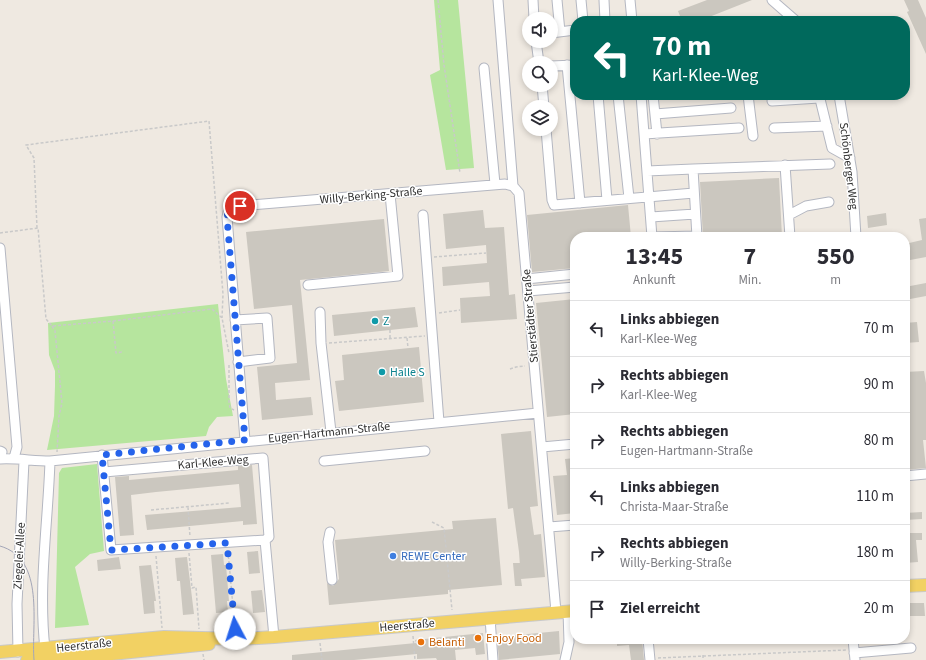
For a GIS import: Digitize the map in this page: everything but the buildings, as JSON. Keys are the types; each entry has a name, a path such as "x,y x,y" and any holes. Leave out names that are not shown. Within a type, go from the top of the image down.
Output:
{"main road":[{"path":"910,586 926,585"},
{"name":"Heerstraße","path":"0,652 21,657 92,656 222,643 237,634 274,637 570,611"}],"street":[{"name":"Stierstädter Straße","path":"498,0 513,186 519,193 556,612"},
{"path":"533,0 534,12"},
{"path":"556,12 557,0"},
{"path":"581,0 583,16"},
{"path":"604,0 605,16"},
{"path":"630,0 632,16"},
{"path":"772,0 790,16"},
{"path":"558,32 570,30"},
{"path":"558,66 570,65"},
{"path":"484,68 495,184"},
{"path":"573,100 580,203"},
{"path":"598,100 608,200"},
{"path":"619,100 629,198"},
{"path":"641,100 652,232"},
{"path":"654,100 657,134"},
{"path":"749,100 753,136"},
{"path":"772,101 784,100"},
{"path":"820,100 832,148 850,158"},
{"name":"Schönberger Weg","path":"840,100 850,158 856,232"},
{"path":"655,114 731,108"},
{"path":"774,128 826,126"},
{"path":"644,134 739,128"},
{"path":"547,136 552,200 554,205 694,193"},
{"path":"647,171 830,164"},
{"path":"785,165 790,232"},
{"path":"693,169 697,232"},
{"name":"Willy-Berking-Straße","path":"235,320 227,217 229,208 495,184 513,186"},
{"path":"308,285 398,276 390,194"},
{"path":"789,215 806,206 828,202"},
{"path":"651,217 695,214"},
{"path":"423,215 439,422"},
{"path":"0,248 17,447 14,458 0,454"},
{"path":"526,279 570,275"},
{"path":"528,291 570,287"},
{"path":"320,312 321,343 331,432"},
{"path":"238,362 270,358 267,318 235,320 238,362 245,440"},
{"name":"Eugen-Hartmann-Straße","path":"14,458 24,461 54,460 245,440 538,413"},
{"path":"542,447 570,444"},
{"path":"324,461 425,452"},
{"path":"102,455 111,550 265,540"},
{"name":"Karl-Klee-Weg","path":"104,472 263,458 269,537 265,540 274,637"},
{"name":"Ziegelei-Allee","path":"46,656 43,628 44,553 54,460"},
{"name":"Ziegelei-Allee","path":"21,657 17,604 24,461"},
{"path":"910,476 926,474"},
{"path":"549,527 570,525"},
{"path":"330,532 328,542 332,580"},
{"path":"490,618 493,660"},
{"path":"565,660 570,632"},
{"path":"648,644 650,659"},
{"path":"853,644 854,654 912,648"}],"path":[{"path":"438,0 444,65 460,172"},
{"path":"54,460 62,403 55,331 46,320 34,158 26,145 209,121 223,294 222,318 229,353 228,402 230,408 243,414"},
{"path":"0,233 38,228"},
{"path":"426,258 486,253"},
{"path":"52,326 113,321 212,309 222,318"},
{"path":"431,314 460,310"},
{"path":"113,321 116,353 122,352 122,350"},
{"path":"390,330 390,339"},
{"path":"321,343 432,335"},
{"path":"407,338 408,348"},
{"path":"510,369 534,365"},
{"path":"151,510 229,503"},
{"path":"188,506 192,588 196,587 199,632"},
{"path":"432,522 444,528 452,610"},
{"path":"227,543 237,634"},
{"path":"155,548 162,628"},
{"path":"412,633 415,660"},
{"path":"320,642 322,660"},
{"path":"203,652 204,660"},
{"path":"650,659 703,655 854,654"},
{"path":"703,655 703,660"}],"green space":[{"path":"434,0 458,0 474,168 446,170 430,75 440,70"},
{"path":"218,304 226,379 233,416 217,417 209,427 206,436 47,450 54,416 55,386 55,371 49,355 48,323"},
{"path":"97,464 104,551 90,554 75,567 89,625 55,628 59,473 62,468"}],"tram line":[{"path":"0,546 15,553 24,564 30,578 34,612 34,660"}],"place":[{"name":"Z","path":"375,321"},
{"name":"Halle S","path":"382,372"},
{"name":"REWE Center","path":"393,556"},
{"name":"Enjoy Food","path":"478,638"},
{"name":"Belanti","path":"421,642"}],"route":[{"path":"235,629 227,543 111,550 102,455 245,440 227,217 229,208 240,206"}]}
